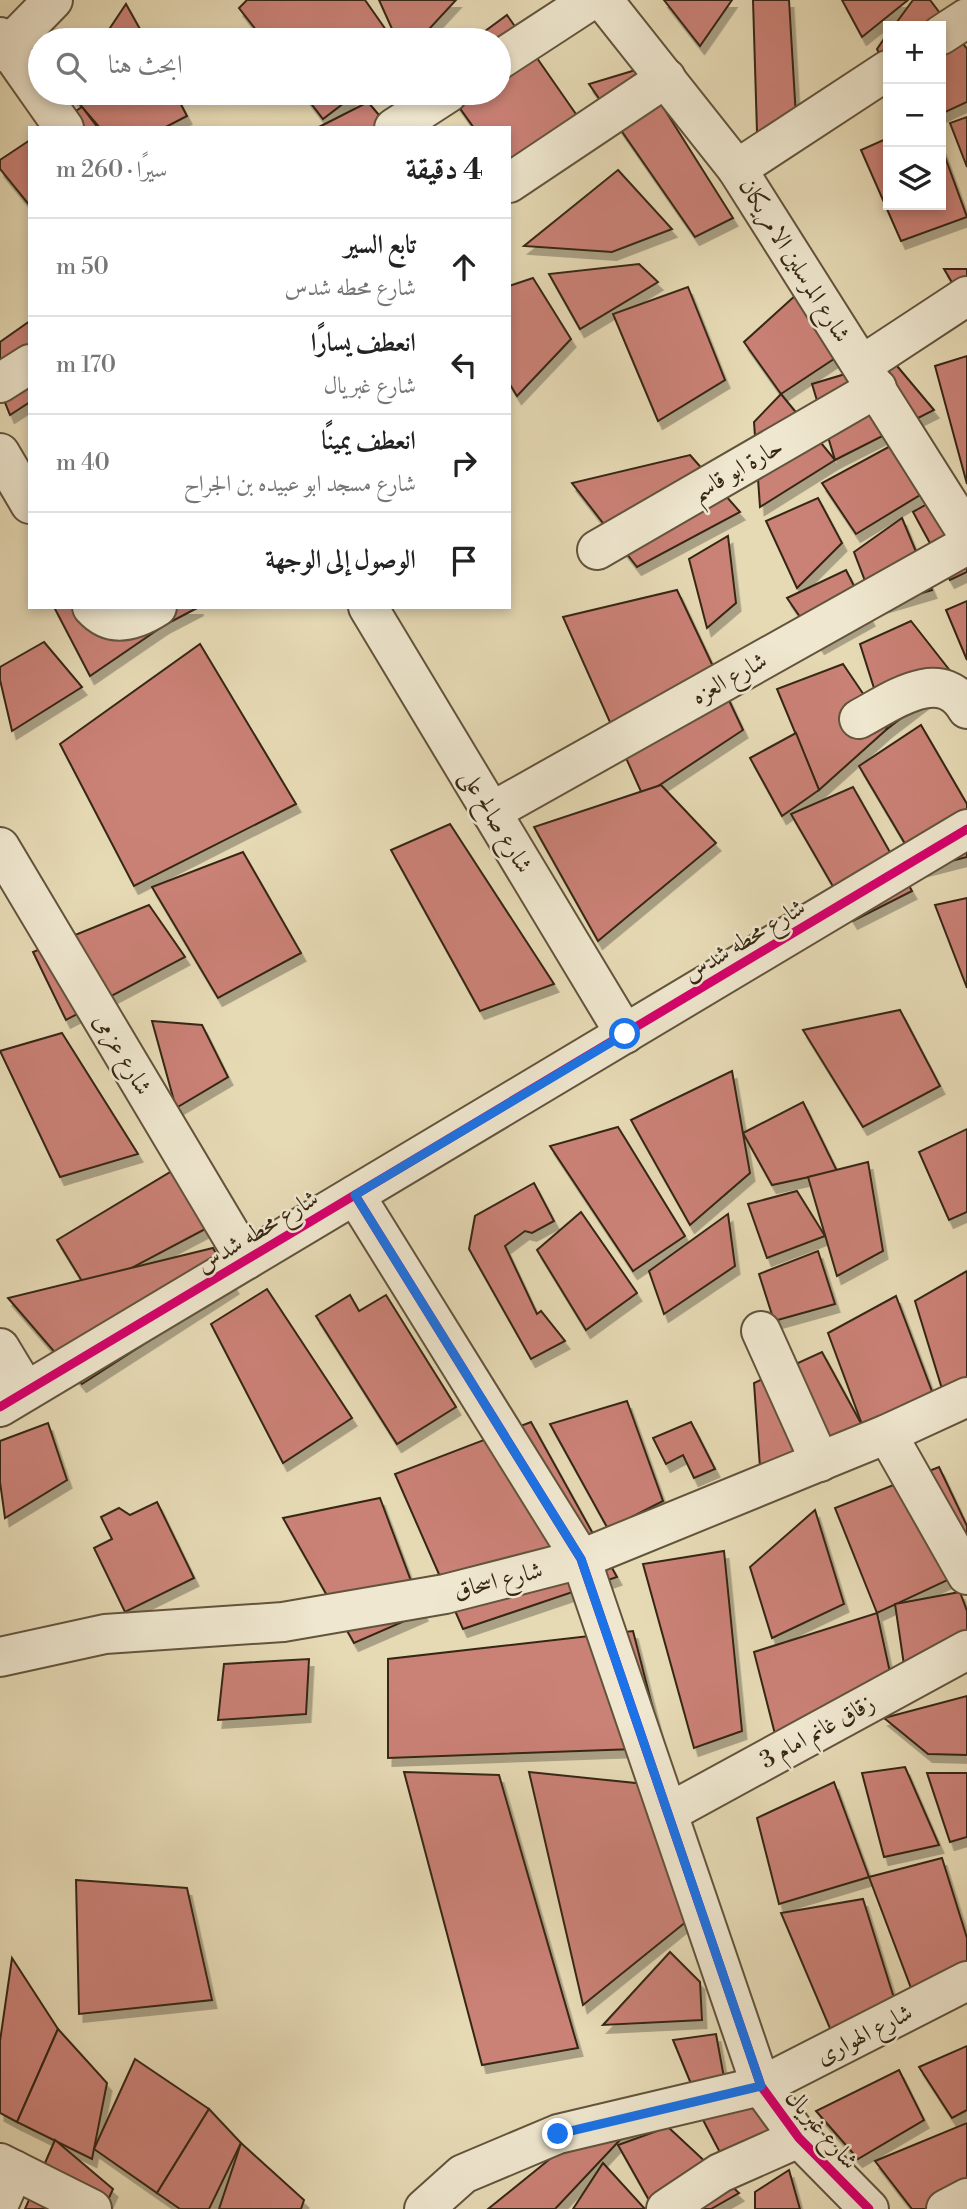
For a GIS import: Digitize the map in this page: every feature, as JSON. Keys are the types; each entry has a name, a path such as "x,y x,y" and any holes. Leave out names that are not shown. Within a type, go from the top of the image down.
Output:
{"street":[{"path":"28,80 2,45 53,0"},
{"path":"511,52 591,0"},
{"name":"شارع المرسلين الامريكان","path":"603,0 737,169 967,533"},
{"path":"946,32 967,18"},
{"path":"737,169 883,73"},
{"path":"511,182 666,78"},
{"path":"47,105 63,126"},
{"path":"397,126 429,105"},
{"name":"حارة ابو قاسم","path":"597,550 869,376 967,296"},
{"path":"0,383 28,365"},
{"path":"0,453 28,501"},
{"name":"شارع العزه","path":"491,812 967,545"},
{"path":"95,609 109,619 121,621 134,620 153,609"},
{"name":"شارع صالح على","path":"369,609 625,1034"},
{"path":"859,719 925,687 950,691 961,698 967,709"},
{"name":"شارع محطه شدس","path":"13,1399 625,1034 964,838"},
{"name":"شارع عزمى","path":"0,847 246,1260"},
{"name":"شارع غبريال","path":"355,1195 581,1559 761,2086 799,2138 869,2209"},
{"path":"761,1331 820,1462"},
{"path":"0,1348 13,1399"},
{"name":"شارع اسحاق","path":"0,1657 105,1634 283,1622 445,1594 581,1559 887,1434 967,1397"},
{"path":"887,1434 967,1575"},
{"name":"زقاق غانم امام 3","path":"668,1813 967,1650"},
{"name":"شارع الهوارى","path":"424,2209 463,2174 558,2134 761,2086 967,1982"},
{"path":"666,2209 720,2173 799,2138"},
{"path":"5,2178 92,2209"},
{"path":"946,2209 967,2198"}],"building":[{"path":"247,0 365,0 385,28 255,28 239,8"},
{"path":"379,0 456,0 430,28 392,28"},
{"path":"664,0 732,0 700,46"},
{"path":"753,0 789,0 796,117 757,132"},
{"path":"842,0 908,0 862,37"},
{"path":"913,0 930,0 946,21 898,21"},
{"path":"126,4 139,28 110,28"},
{"path":"507,15 578,117 511,164 511,126 473,126 458,105 511,105 511,28 489,28"},
{"path":"946,21 967,49 967,102 946,112"},
{"path":"883,40 883,60 877,49"},
{"path":"639,69 733,218 695,237 589,84"},
{"path":"80,105 181,105 187,116 168,126 98,126"},
{"path":"312,105 341,105 323,119"},
{"path":"362,105 371,105 388,126 321,126"},
{"path":"82,107 96,126 52,126"},
{"path":"967,117 967,167 950,123"},
{"path":"883,140 883,200 861,150"},
{"path":"28,141 28,204 0,169 0,160"},
{"path":"946,160 967,217 901,241 887,210 946,210"},
{"path":"618,170 672,229 612,252 524,246"},
{"path":"639,264 658,282 580,329 549,274"},
{"path":"944,269 967,269 967,308"},
{"path":"533,278 571,339 517,396 511,386 511,285"},
{"path":"809,283 867,337 781,394 744,342"},
{"path":"688,287 725,380 658,421 613,314"},
{"path":"28,322 28,403 10,415 0,390 0,342"},
{"path":"967,356 967,484 935,366"},
{"path":"892,360 934,410 835,460 812,384"},
{"path":"781,394 835,460 760,507 754,422"},
{"path":"907,437 925,492 856,534 822,483"},
{"path":"690,455 740,512 637,567 572,483"},
{"path":"953,489 967,510 967,572 950,580 913,512"},
{"path":"818,498 842,543 797,588 766,521"},
{"path":"902,518 932,590 875,607 854,552"},
{"path":"728,536 736,603 707,628 689,559"},
{"path":"846,570 870,618 820,646 787,598"},
{"path":"677,590 743,730 643,796 563,617"},
{"path":"967,601 967,660 946,610"},
{"path":"55,609 149,609 163,626 90,676"},
{"path":"152,609 195,609 163,626"},
{"path":"911,621 955,677 887,729 860,644"},
{"path":"44,642 82,687 12,731 0,680 0,667"},
{"path":"200,644 296,804 134,886 60,744"},
{"path":"843,664 887,729 819,790 777,689"},
{"path":"921,725 967,804 967,857 920,869 859,766"},
{"path":"796,733 819,790 782,816 750,758"},
{"path":"661,785 716,843 598,941 534,827"},
{"path":"853,787 912,891 853,921 791,814"},
{"path":"450,824 554,984 480,1011 391,850"},
{"path":"243,852 301,953 218,998 152,887"},
{"path":"967,898 967,988 935,905"},
{"path":"149,905 185,957 66,1020 33,952"},
{"path":"900,1010 940,1086 863,1127 803,1030"},
{"path":"152,1021 202,1025 228,1077 176,1108"},
{"path":"62,1033 138,1154 60,1177 0,1051"},
{"path":"732,1071 750,1173 690,1225 631,1120"},
{"path":"803,1102 837,1171 772,1185 743,1133"},
{"path":"618,1127 685,1236 633,1271 550,1146"},
{"path":"967,1129 967,1212 949,1220 919,1152"},
{"path":"868,1162 883,1251 837,1276 808,1177"},
{"path":"177,1168 209,1227 88,1291 57,1240"},
{"path":"534,1183 554,1221 532,1233 525,1231 505,1246 537,1314 541,1311 565,1341 531,1359 469,1249 475,1216"},
{"path":"797,1191 825,1236 767,1258 748,1204"},
{"path":"581,1212 637,1293 586,1330 537,1250"},
{"path":"728,1214 735,1266 664,1314 649,1271"},
{"path":"213,1248 234,1286 82,1384 8,1298"},
{"path":"818,1251 835,1304 774,1321 759,1274"},
{"path":"967,1271 967,1380 943,1392 915,1301"},
{"path":"267,1289 352,1418 283,1463 211,1324"},
{"path":"350,1295 359,1311 386,1295 456,1407 397,1444 316,1316"},
{"path":"896,1296 939,1410 863,1427 828,1333"},
{"path":"822,1352 863,1427 760,1467 754,1383"},
{"path":"627,1401 663,1501 608,1529 550,1424"},
{"path":"531,1422 617,1577 463,1629 395,1474"},
{"path":"691,1422 715,1469 694,1478 683,1455 666,1464 653,1438"},
{"path":"48,1423 67,1480 5,1518 0,1482 0,1441"},
{"path":"939,1467 967,1526 967,1571 877,1613 835,1508"},
{"path":"380,1498 423,1613 354,1643 283,1518"},
{"path":"157,1502 194,1578 125,1612 94,1548 112,1539 101,1517 119,1508 130,1515"},
{"path":"815,1510 844,1604 772,1638 750,1567"},
{"path":"724,1551 742,1731 694,1748 643,1564"},
{"path":"960,1592 967,1611 967,1637 904,1665 895,1604"},
{"path":"877,1613 891,1677 775,1734 754,1652"},
{"path":"633,1631 663,1748 388,1758 388,1659"},
{"path":"309,1659 306,1714 218,1720 224,1664"},
{"path":"967,1696 967,1755 928,1754 884,1718"},
{"path":"905,1767 939,1845 884,1857 862,1773"},
{"path":"404,1772 499,1775 578,2048 482,2065"},
{"path":"529,1772 645,1784 692,1917 583,2005"},
{"path":"927,1773 967,1773 967,1837 950,1842"},
{"path":"834,1782 869,1877 779,1904 757,1818"},
{"path":"942,1858 967,1938 967,1970 911,1988 869,1877"},
{"path":"76,1880 187,1888 212,2000 79,2014"},
{"path":"863,1899 898,2011 835,2040 781,1913"},
{"path":"670,1952 700,1982 702,2020 603,2025"},
{"path":"12,1958 58,2029 17,2122 0,2113 0,2041"},
{"path":"58,2029 107,2083 92,2159 17,2122"},
{"path":"716,2034 725,2083 694,2091 673,2040"},
{"path":"967,2046 967,2110 952,2118 919,2067"},
{"path":"135,2059 209,2109 157,2193 94,2149"},
{"path":"899,2070 924,2120 858,2159 816,2111"},
{"path":"758,2091 792,2138 725,2162 702,2118"},
{"path":"209,2109 241,2143 209,2209 180,2209 157,2193"},
{"path":"967,2123 967,2209 912,2209 875,2161"},
{"path":"635,2124 555,2209 488,2209 587,2129"},
{"path":"668,2127 739,2193 711,2209 654,2209 618,2145"},
{"path":"55,2140 113,2189 104,2209 25,2209"},
{"path":"241,2143 304,2200 301,2209 219,2209"},
{"path":"603,2163 645,2209 573,2209"},
{"path":"789,2170 800,2209 755,2209 755,2192"}],"cycle path":[{"path":"0,1407 967,829"},
{"path":"355,1195 581,1559 761,2086 799,2138 869,2209"}],"route":[{"path":"558,2134 761,2086 581,1559 355,1195 625,1034"}]}
